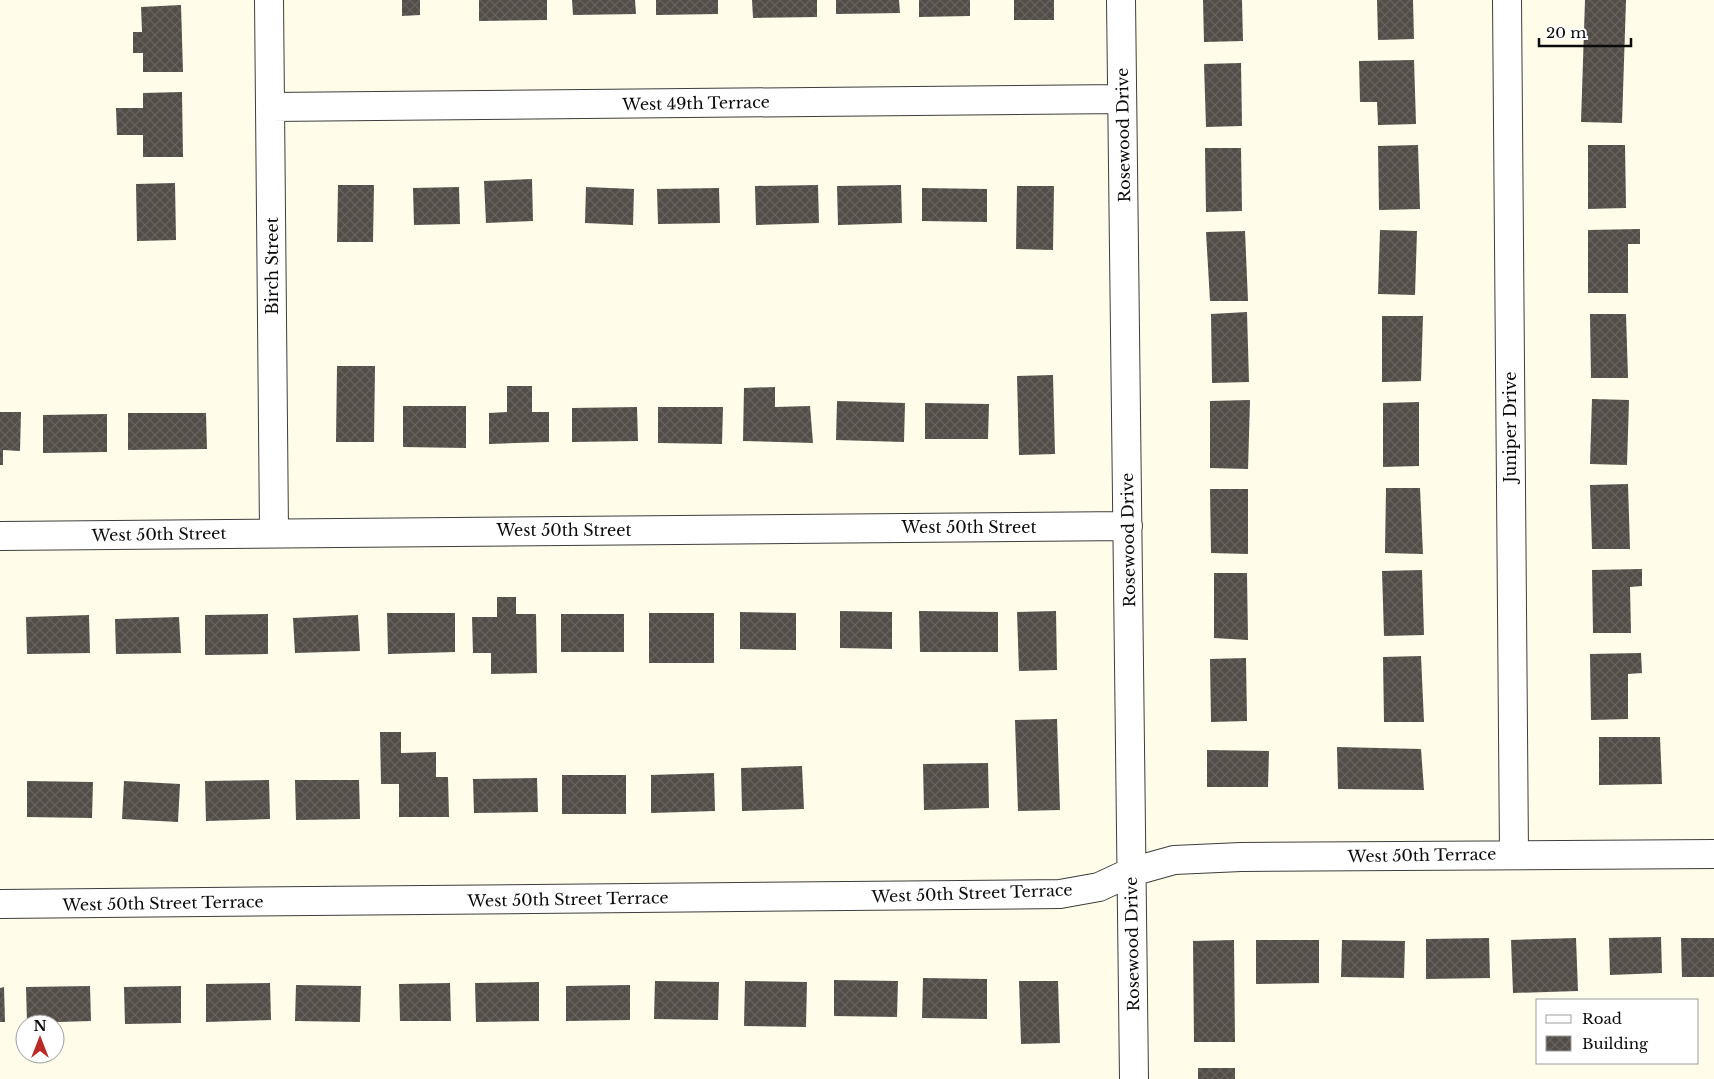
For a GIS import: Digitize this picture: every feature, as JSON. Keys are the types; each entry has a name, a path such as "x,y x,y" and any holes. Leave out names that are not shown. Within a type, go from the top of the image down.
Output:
{"street":[{"name":"Birch Street","path":"269,0 274,532"},
{"name":"Rosewood Drive","path":"1121,0 1134,1079"},
{"name":"Juniper Drive","path":"1507,0 1514,854"},
{"name":"West 49th Terrace","path":"271,107 1122,99"},
{"name":"West 50th Street","path":"0,536 274,532 1128,526"},
{"name":"West 50th Terrace","path":"1131,872 1174,860 1241,857 1714,854"},
{"name":"West 50th Street Terrace","path":"0,904 1060,894 1099,887 1131,872"}],"building":[{"path":"402,0 420,0 420,15 402,16"},
{"path":"479,0 547,0 547,20 479,21"},
{"path":"572,0 635,0 636,14 573,15"},
{"path":"656,0 718,0 718,14 656,15"},
{"path":"752,0 817,0 817,17 753,18"},
{"path":"836,0 899,0 900,13 836,14"},
{"path":"919,0 970,0 970,16 919,17"},
{"path":"1014,0 1054,0 1054,20 1014,20"},
{"path":"1203,0 1242,0 1243,41 1204,42"},
{"path":"1377,0 1413,0 1414,39 1378,40"},
{"path":"1585,0 1626,0 1622,123 1581,122"},
{"path":"181,5 183,72 143,72 143,53 133,53 133,32 142,32 141,7"},
{"path":"1414,60 1416,124 1378,125 1377,102 1360,102 1359,61"},
{"path":"1241,63 1242,126 1206,127 1204,64"},
{"path":"182,92 183,157 143,157 143,135 117,135 116,108 143,108 143,93"},
{"path":"1418,145 1420,209 1379,210 1378,146"},
{"path":"1588,145 1625,145 1626,208 1588,209"},
{"path":"1205,148 1241,148 1242,211 1206,212"},
{"path":"532,179 533,221 486,223 484,181"},
{"path":"175,183 176,240 137,241 136,184"},
{"path":"338,185 374,185 373,242 337,242"},
{"path":"818,185 819,223 756,225 755,186"},
{"path":"901,185 902,223 838,225 837,186"},
{"path":"1017,186 1054,186 1053,250 1016,249"},
{"path":"459,187 460,224 414,225 413,188"},
{"path":"586,187 634,189 633,225 585,223"},
{"path":"719,188 720,223 658,224 657,189"},
{"path":"922,188 987,189 987,222 922,221"},
{"path":"1640,229 1640,244 1628,244 1628,293 1588,293 1588,230"},
{"path":"1380,230 1417,231 1415,295 1378,294"},
{"path":"1245,231 1248,301 1210,301 1206,232"},
{"path":"1247,312 1249,382 1212,383 1211,314"},
{"path":"1590,314 1626,314 1628,378 1591,378"},
{"path":"1382,316 1423,316 1421,381 1382,382"},
{"path":"337,366 375,366 374,442 336,442"},
{"path":"1053,375 1055,454 1019,455 1017,376"},
{"path":"507,386 532,386 532,412 549,412 549,442 489,444 489,413 507,412"},
{"path":"775,387 775,407 810,406 813,443 743,441 744,388"},
{"path":"1592,399 1629,400 1627,465 1590,464"},
{"path":"1250,400 1248,469 1210,468 1210,401"},
{"path":"837,401 905,403 904,442 836,440"},
{"path":"1419,402 1419,466 1383,467 1383,403"},
{"path":"925,403 989,404 988,439 925,439"},
{"path":"403,406 466,406 466,448 403,447"},
{"path":"637,407 638,441 572,442 572,408"},
{"path":"658,407 723,407 722,444 658,443"},
{"path":"0,412 21,412 20,451 3,450 3,465 0,465"},
{"path":"128,413 206,413 207,449 128,450"},
{"path":"107,414 107,452 43,453 43,415"},
{"path":"1628,484 1630,549 1592,549 1590,485"},
{"path":"1386,488 1420,488 1423,554 1385,553"},
{"path":"1210,489 1248,489 1248,554 1211,553"},
{"path":"1642,569 1642,586 1630,587 1631,633 1593,633 1592,570"},
{"path":"1422,570 1424,635 1384,636 1382,571"},
{"path":"1214,573 1247,573 1248,640 1214,638"},
{"path":"497,597 516,597 516,614 536,614 537,673 491,674 491,653 473,653 472,617 497,617"},
{"path":"840,611 892,612 892,649 840,648"},
{"path":"919,611 998,612 998,652 920,652"},
{"path":"1056,611 1057,670 1019,671 1017,612"},
{"path":"740,612 796,613 796,650 740,649"},
{"path":"387,613 455,613 455,652 388,654"},
{"path":"649,613 714,613 714,663 649,663"},
{"path":"268,614 268,654 205,655 205,615"},
{"path":"561,614 624,614 624,652 561,652"},
{"path":"89,615 90,653 27,654 26,617"},
{"path":"358,615 360,651 295,653 293,618"},
{"path":"179,617 181,653 116,654 115,619"},
{"path":"1641,653 1642,673 1628,674 1628,719 1591,720 1590,654"},
{"path":"1421,656 1424,722 1384,722 1383,657"},
{"path":"1246,658 1247,721 1211,722 1210,659"},
{"path":"1057,719 1060,810 1018,811 1015,720"},
{"path":"380,732 401,732 401,753 436,752 436,777 448,777 449,817 399,817 399,784 381,784"},
{"path":"1599,737 1660,737 1662,784 1599,785"},
{"path":"1337,747 1421,749 1424,790 1338,789"},
{"path":"1207,750 1269,751 1268,787 1207,787"},
{"path":"988,763 989,808 924,810 923,764"},
{"path":"802,766 804,809 742,811 741,768"},
{"path":"714,773 715,811 651,813 651,775"},
{"path":"562,775 626,775 626,814 562,814"},
{"path":"537,778 538,812 474,813 473,779"},
{"path":"269,780 270,819 206,821 205,781"},
{"path":"295,780 359,780 360,819 296,820"},
{"path":"27,781 93,782 92,818 27,817"},
{"path":"124,781 180,784 178,822 122,819"},
{"path":"1661,937 1662,973 1610,975 1609,938"},
{"path":"1489,938 1490,978 1426,979 1426,939"},
{"path":"1576,938 1578,991 1513,993 1511,940"},
{"path":"1681,938 1714,938 1714,977 1682,977"},
{"path":"1234,940 1235,1042 1194,1042 1193,941"},
{"path":"1256,940 1319,940 1319,983 1256,984"},
{"path":"1342,940 1405,941 1404,978 1341,977"},
{"path":"923,978 987,979 987,1019 922,1018"},
{"path":"834,980 898,981 897,1017 834,1016"},
{"path":"655,981 719,982 718,1020 654,1019"},
{"path":"745,981 807,982 806,1027 744,1026"},
{"path":"1019,981 1058,981 1060,1043 1021,1044"},
{"path":"539,982 539,1021 476,1022 475,983"},
{"path":"270,983 271,1020 206,1022 206,984"},
{"path":"450,983 451,1021 400,1021 399,984"},
{"path":"296,985 361,986 360,1022 295,1021"},
{"path":"630,985 630,1020 566,1021 566,986"},
{"path":"90,986 91,1021 65,1022 65,1014 27,1014 26,987"},
{"path":"181,986 181,1023 125,1024 124,987"},
{"path":"4,987 5,1022 0,1022 0,988"},
{"path":"1198,1068 1235,1068 1235,1079 1198,1079"}]}
